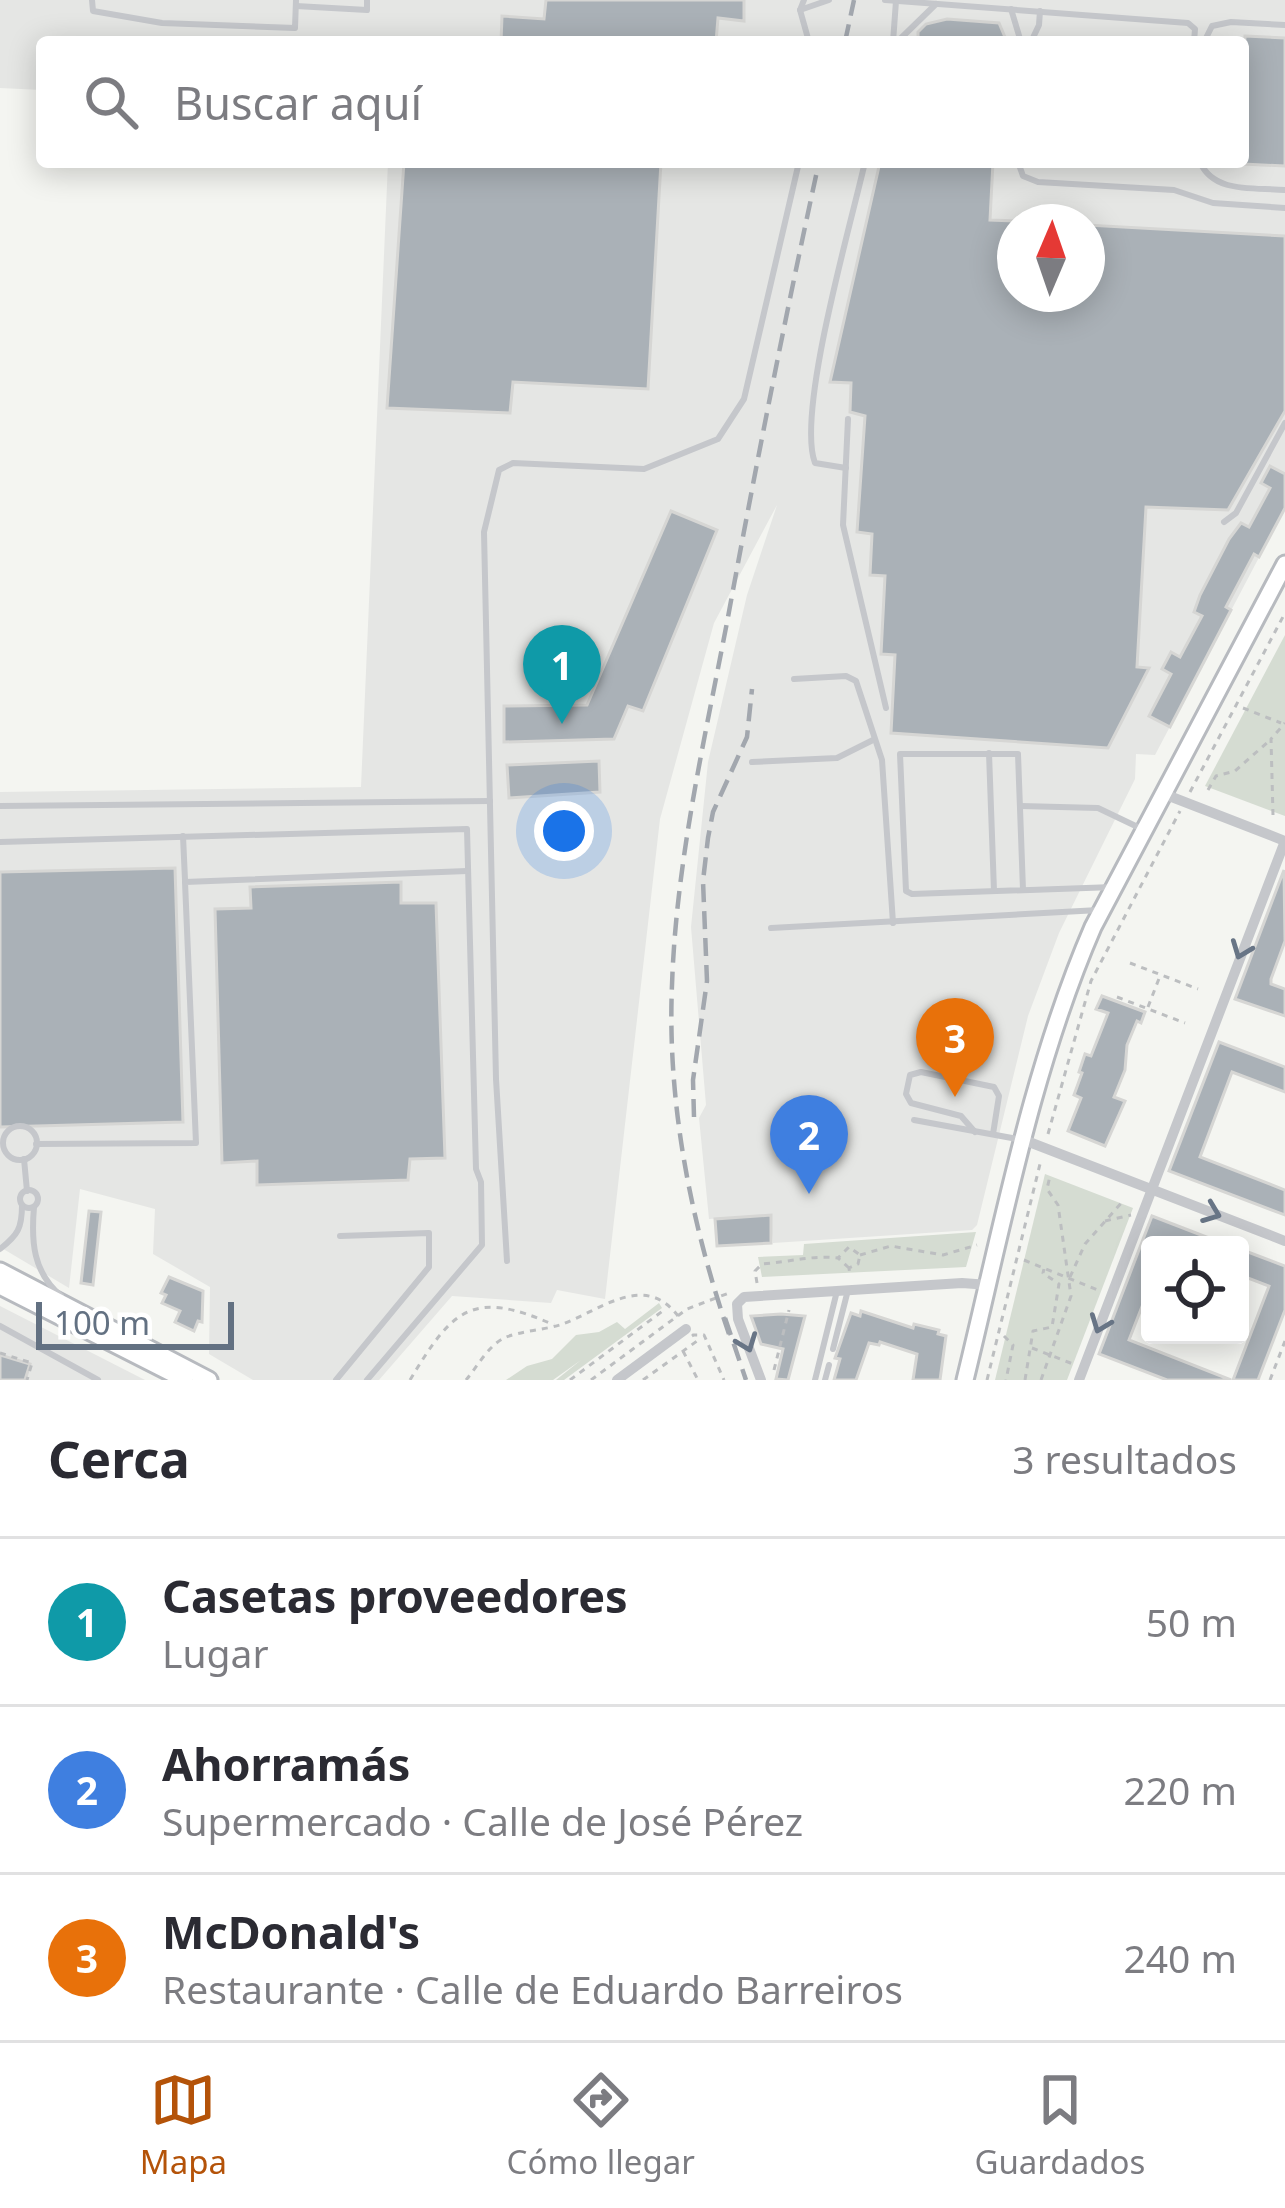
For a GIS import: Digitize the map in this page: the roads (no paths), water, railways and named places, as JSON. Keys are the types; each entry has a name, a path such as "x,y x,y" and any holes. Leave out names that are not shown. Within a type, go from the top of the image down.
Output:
{"street":[{"path":"965,1380 1024,1140 1067,991 1102,910 1285,564"},
{"path":"1079,1380 1285,841 1164,794"},
{"path":"1024,1140 1285,1241"},
{"path":"0,1271 208,1380"},
{"path":"761,1380 733,1299 989,1285"},
{"path":"0,1286 185,1380"},
{"path":"616,1380 686,1329"}],"lane":[{"path":"92,0 93,10 133,20 295,28 296,3 367,10 367,0"},
{"path":"804,0 800,10 807,36"},
{"path":"800,10 829,0"},
{"path":"885,0 1188,23 1194,36"},
{"path":"895,36 896,1"},
{"path":"901,36 936,4"},
{"path":"1011,9 1019,36"},
{"path":"1034,36 1040,11"},
{"path":"1038,27 1058,14"},
{"path":"1207,36 1212,26 1231,22 1285,25"},
{"path":"507,1262 496,1079 484,532 500,470 513,463 644,469 718,439 744,399 798,168"},
{"path":"846,468 815,464 810,440 814,380 864,168"},
{"path":"1021,168 1024,176 1038,182 1174,190 1213,203 1285,208"},
{"path":"1203,168 1218,184 1285,190"},
{"path":"848,419 843,525 886,708"},
{"path":"1224,522 1236,513 1285,423"},
{"path":"794,679 846,676 856,681 882,760 892,923"},
{"path":"752,763 837,758 873,740"},
{"path":"1023,890 1018,754 904,753 898,757 903,887 912,893 994,891 1114,887"},
{"path":"989,753 994,891"},
{"path":"0,806 490,801"},
{"path":"1021,806 1098,808 1144,830"},
{"path":"0,842 467,829 482,1245 367,1380"},
{"path":"36,1144 196,1143 183,836"},
{"path":"185,881 469,871"},
{"path":"771,928 1102,910"},
{"path":"975,1132 961,1115 911,1103 906,1094 910,1075 921,1072 994,1088 999,1096 993,1134"},
{"path":"914,1120 1024,1140"},
{"path":"16,1127 27,1128 36,1144 24,1159 7,1154 3,1143 7,1132 16,1127"},
{"path":"24,1159 27,1190"},
{"path":"0,1249 22,1225 20,1196 27,1190"},
{"path":"27,1190 37,1195 36,1264 46,1284 73,1306"},
{"path":"22,1205 34,1207"},
{"path":"336,1380 429,1267 429,1233 340,1235"},
{"path":"833,1349 843,1291"},
{"path":"815,1380 843,1291"},
{"path":"0,1326 94,1379"},
{"path":"825,1380 829,1365"}],"railway":[{"path":"846,36 854,0"},
{"path":"729,1334 703,1249 684,1162 671,1029 675,939 701,754 818,168"},
{"path":"694,1117 693,1080 707,981 703,881 708,838 713,812 747,737 752,689"},
{"path":"725,1318 746,1380"}],"place":[{"name":"Casetas proveedores","path":"562,724"},
{"name":"McDonald's","path":"955,1097"},
{"name":"Ahorramás","path":"809,1194"}]}
